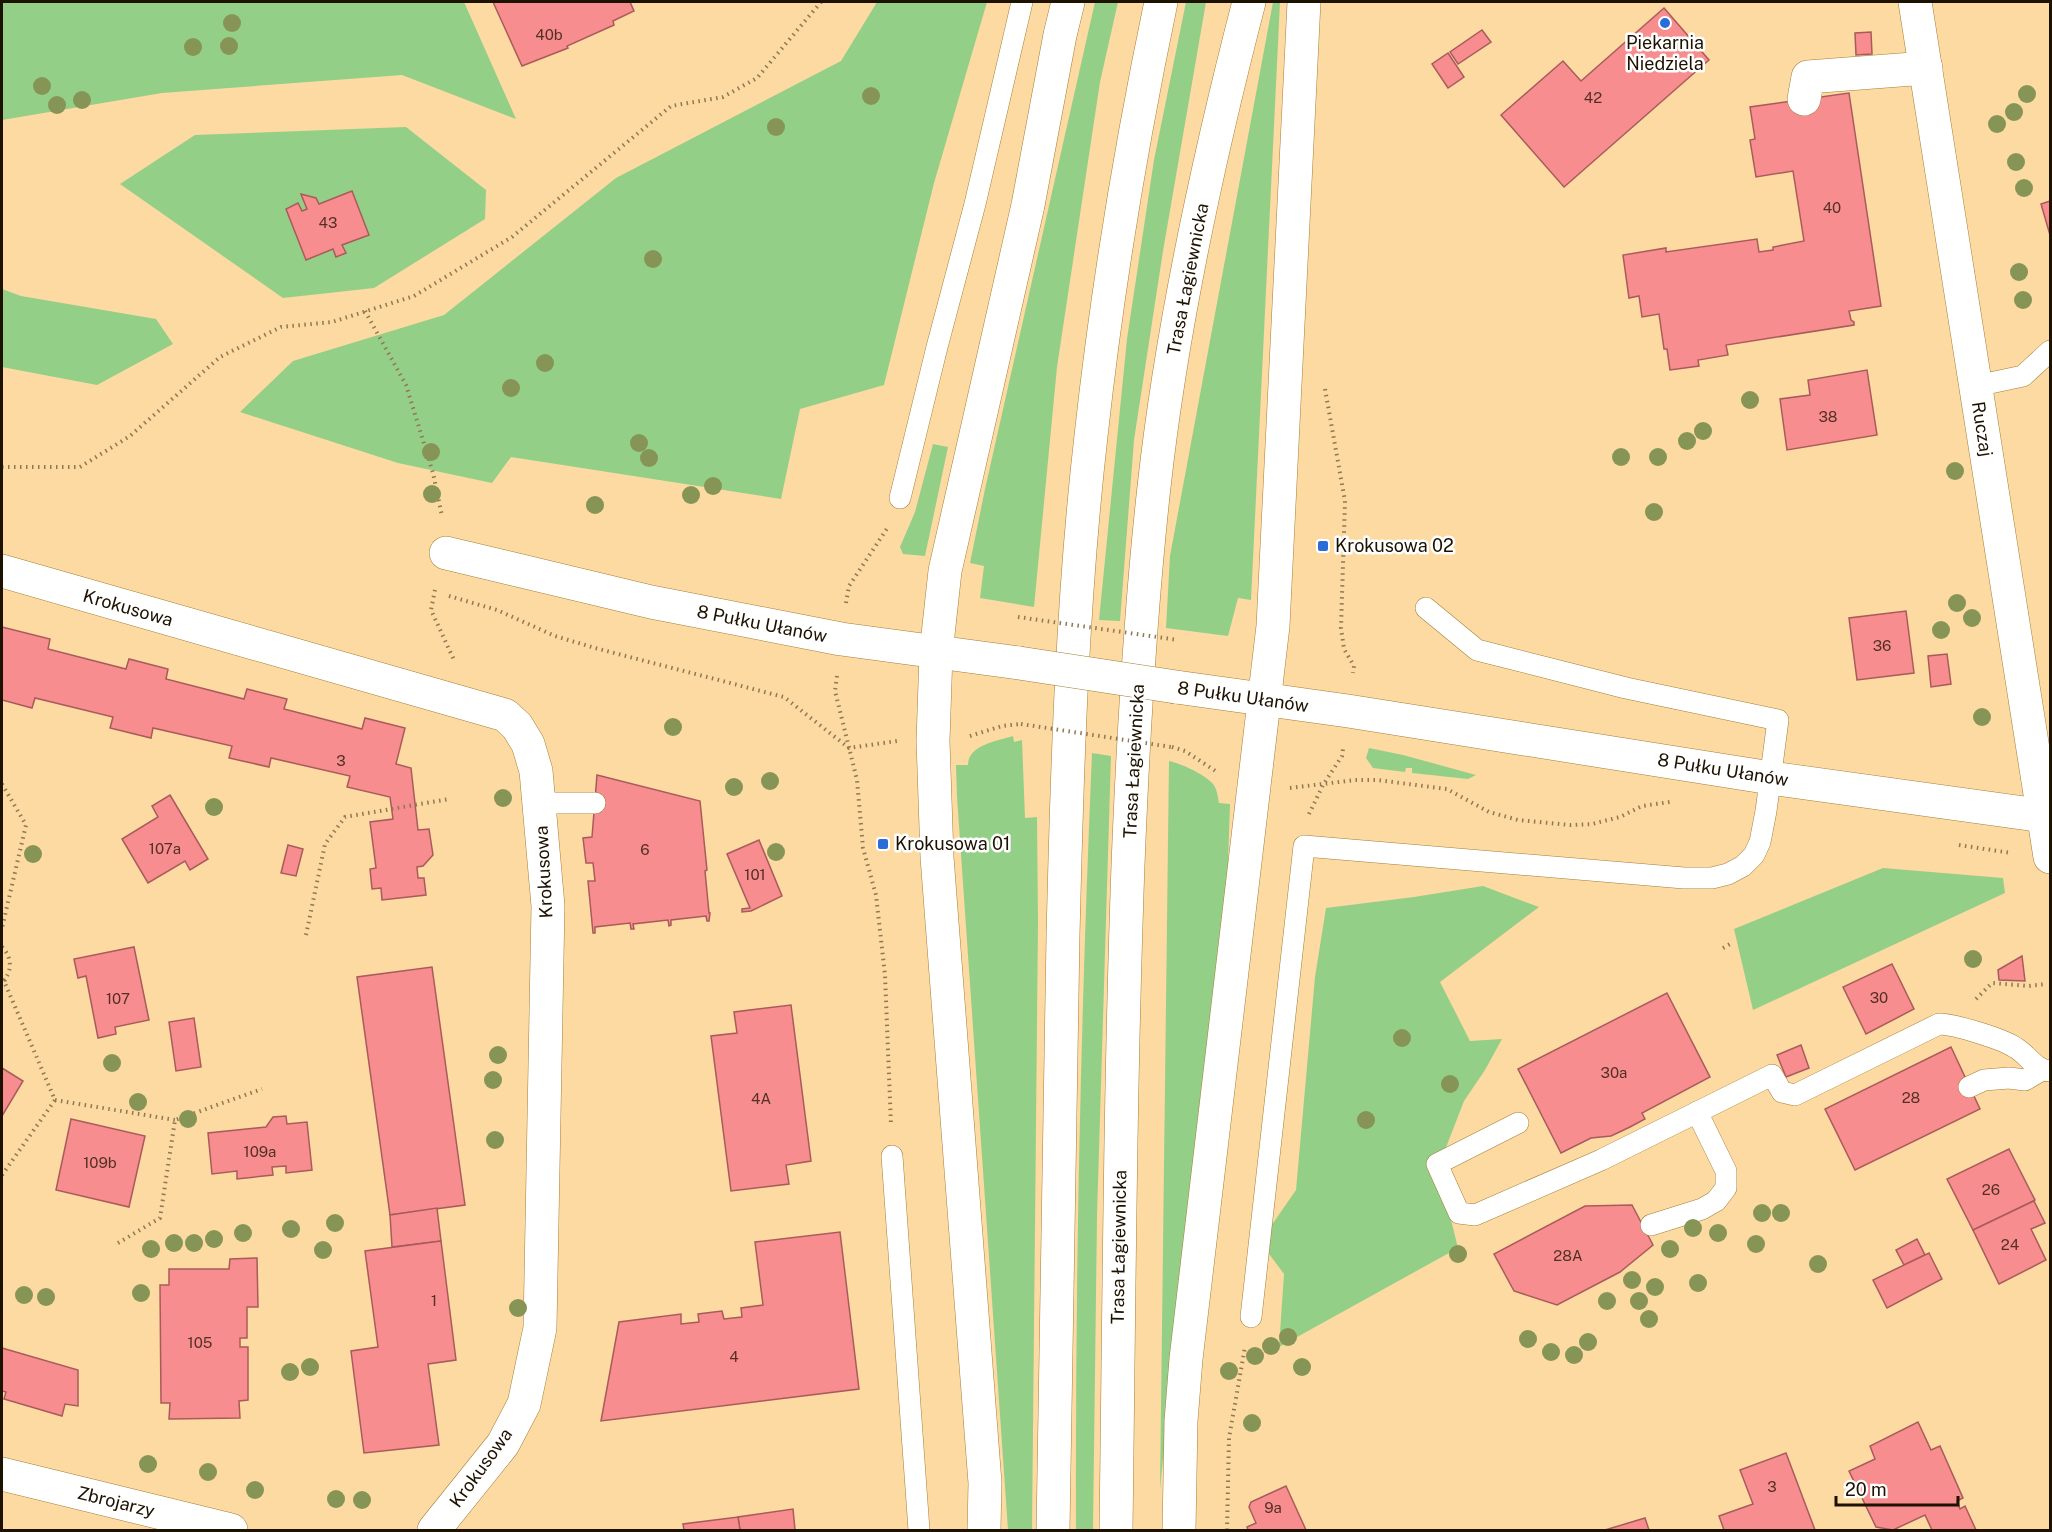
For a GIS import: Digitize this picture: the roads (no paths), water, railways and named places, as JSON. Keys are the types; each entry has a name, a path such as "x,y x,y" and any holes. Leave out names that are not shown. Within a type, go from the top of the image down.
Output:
{"main road":[{"path":"984,1530 985,1483 937,857 933,741 936,653 945,571 1028,205 1068,2"},
{"path":"1053,1530 1056,1223 1066,797 1081,549 1090,438 1112,267 1141,96 1161,2"},
{"name":"Trasa Łagiewnicka","path":"1116,1530 1125,947 1142,614 1154,485 1168,377 1211,164 1249,2"},
{"path":"1179,1530 1181,1421 1186,1359 1266,701 1276,571 1304,2"},
{"name":"Ruczaj","path":"1915,2 2050,857"},
{"path":"1804,99 1808,77 1926,68"},
{"name":"8 Pułku Ułanów","path":"446,552 651,602 841,639 1348,711 1771,778 2045,816"},
{"name":"Krokusowa","path":"2,571 505,715 517,726 528,744 536,771 548,906 540,1328 524,1404 503,1444 434,1530"},
{"name":"Zbrojarzy","path":"2,1474 231,1530"}],"lane":[{"path":"900,498 975,204 1022,2"},
{"path":"1976,386 2024,376 2050,351"},
{"path":"1251,1317 1304,846 1684,878 1712,878 1736,870 1754,855 1760,842 1778,720 1626,688 1476,650 1426,608"},
{"path":"539,803 595,803"},
{"path":"1518,1123 1437,1164 1459,1213 1475,1215 1601,1160 1772,1075 1782,1092 1795,1095 1939,1024 1951,1024 2016,1047 2046,1071 2025,1080 2009,1078 1984,1080 1969,1087"},
{"path":"1651,1225 1702,1209 1716,1201 1726,1188 1726,1171 1697,1112"},
{"path":"892,1156 919,1530"}],"place":[{"name":"Piekarnia Niedziela","path":"1665,23"},
{"name":"Krokusowa 02","path":"1323,546"},
{"name":"Krokusowa 01","path":"883,844"}]}
